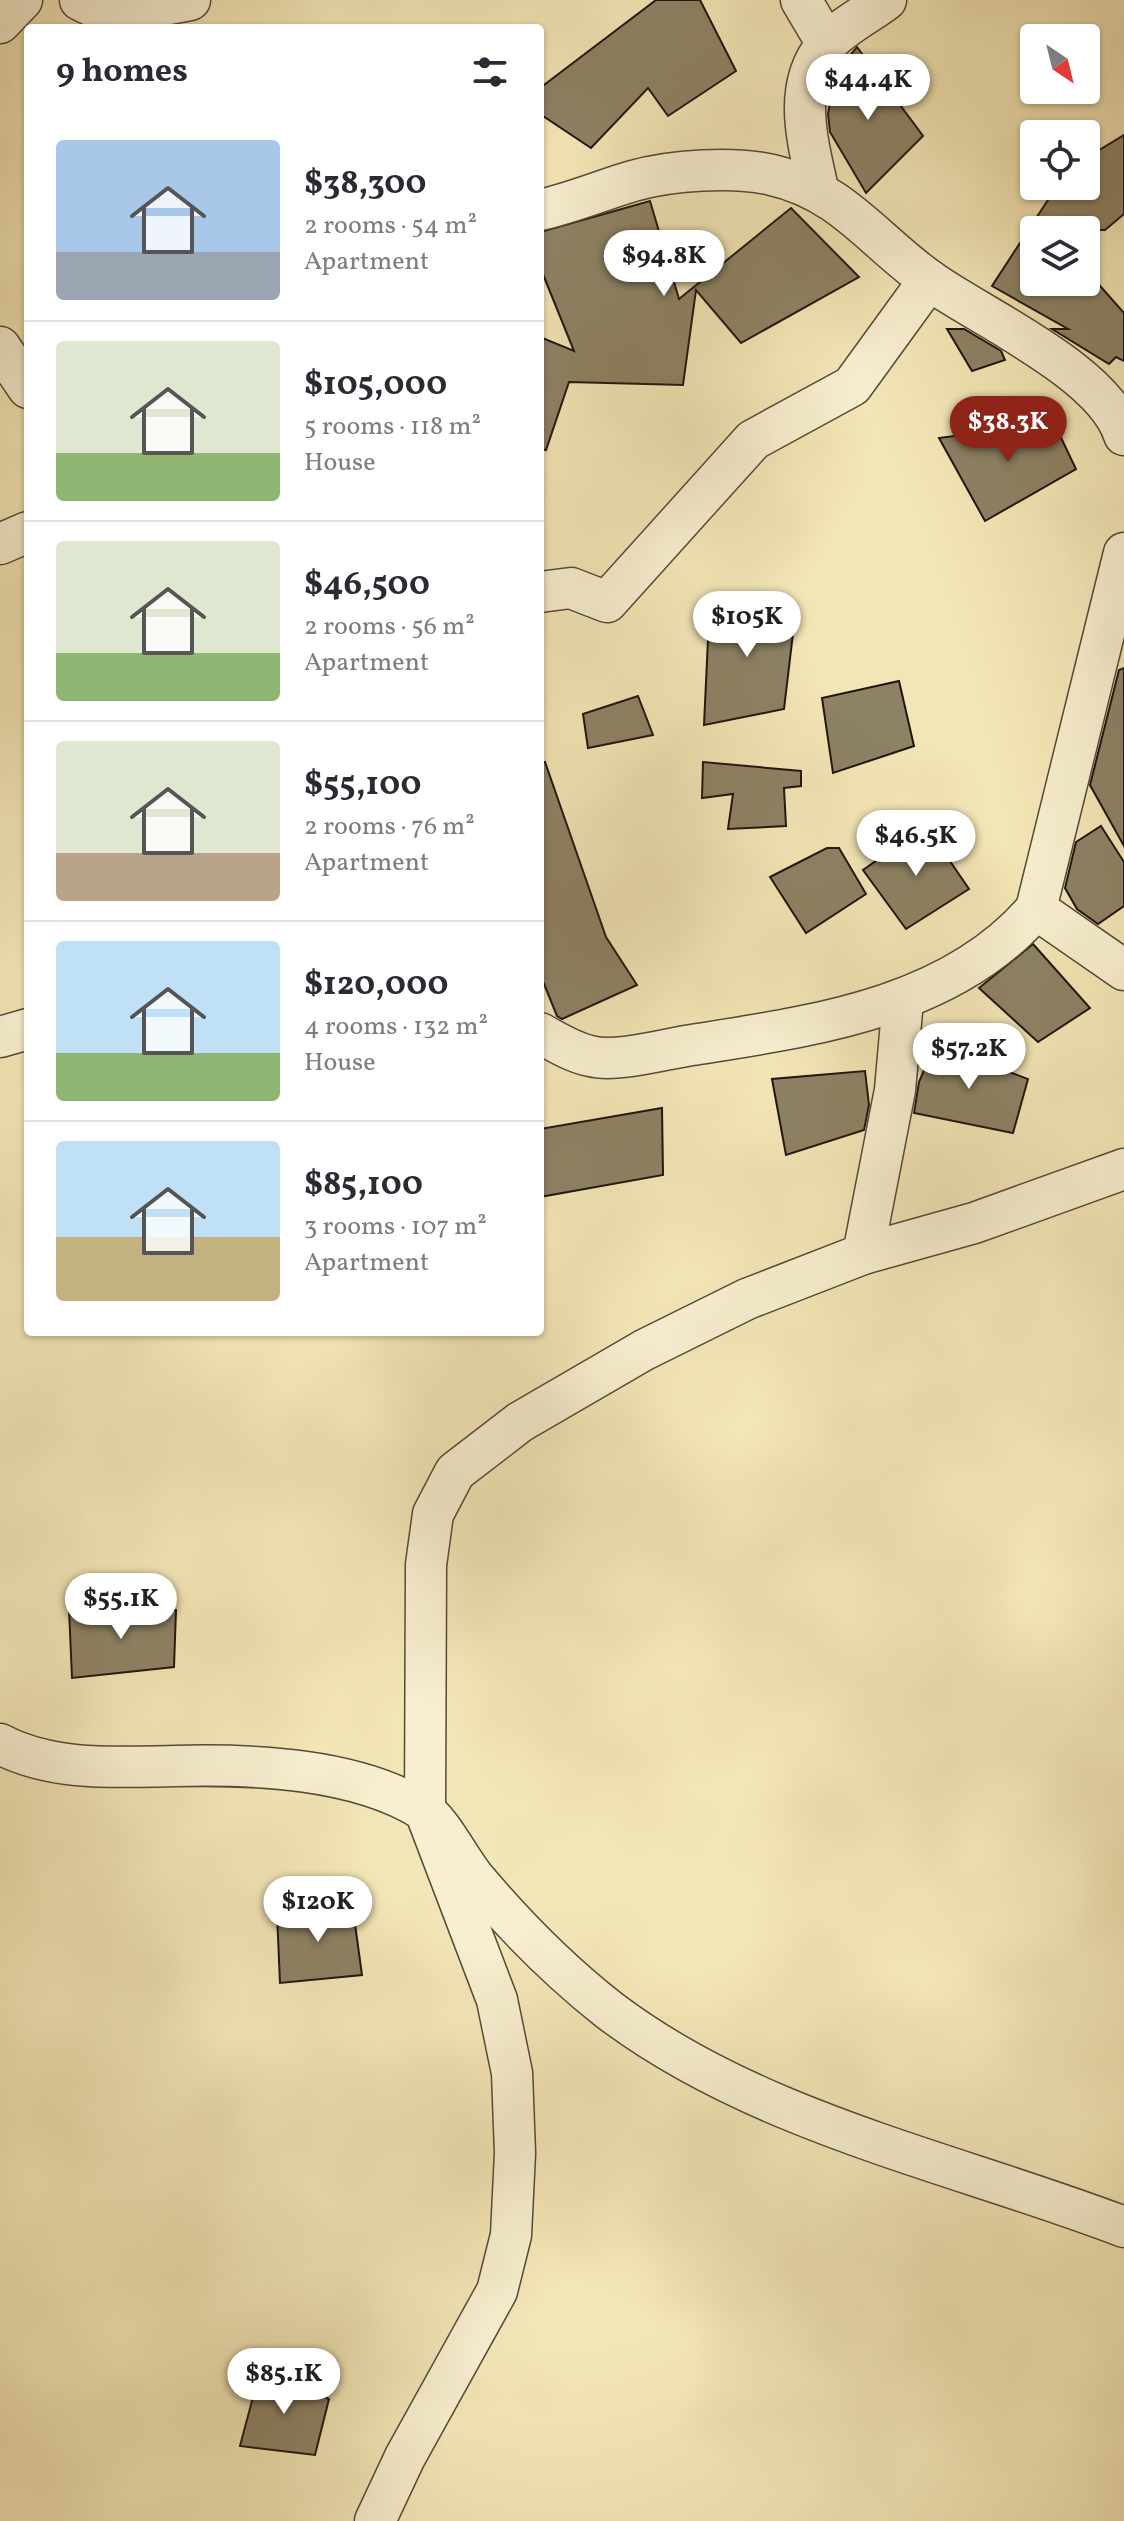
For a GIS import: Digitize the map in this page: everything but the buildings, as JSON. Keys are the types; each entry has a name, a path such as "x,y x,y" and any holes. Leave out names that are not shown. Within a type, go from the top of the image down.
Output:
{"street":[{"path":"0,23 22,0"},
{"path":"111,14 190,0"},
{"path":"801,0 827,44"},
{"path":"818,189 805,130 807,81 827,44 886,0"},
{"path":"544,209 635,180 697,171 770,174 818,189 867,225 929,280 1022,335 1122,419"},
{"path":"544,591 571,588 607,602 753,440 852,386 929,280"},
{"path":"0,347 24,382"},
{"path":"0,544 24,534"},
{"path":"544,1035 592,1057 639,1054 746,1037 903,1000 954,976 1011,939 1036,909 1124,553"},
{"path":"1036,909 1124,970"},
{"path":"863,1254 895,1090 903,1000"},
{"path":"0,1037 24,1030"},
{"path":"375,2521 405,2457 497,2291 511,2235 515,2153 512,2073 497,2000 425,1811 426,1565 433,1514 455,1472 520,1422 644,1350 747,1299 863,1254 974,1223 1124,1169"},
{"path":"0,1744 60,1764 306,1771 367,1786 425,1811 475,1880 532,1939 610,2010 714,2076 855,2133 1124,2227"}]}
